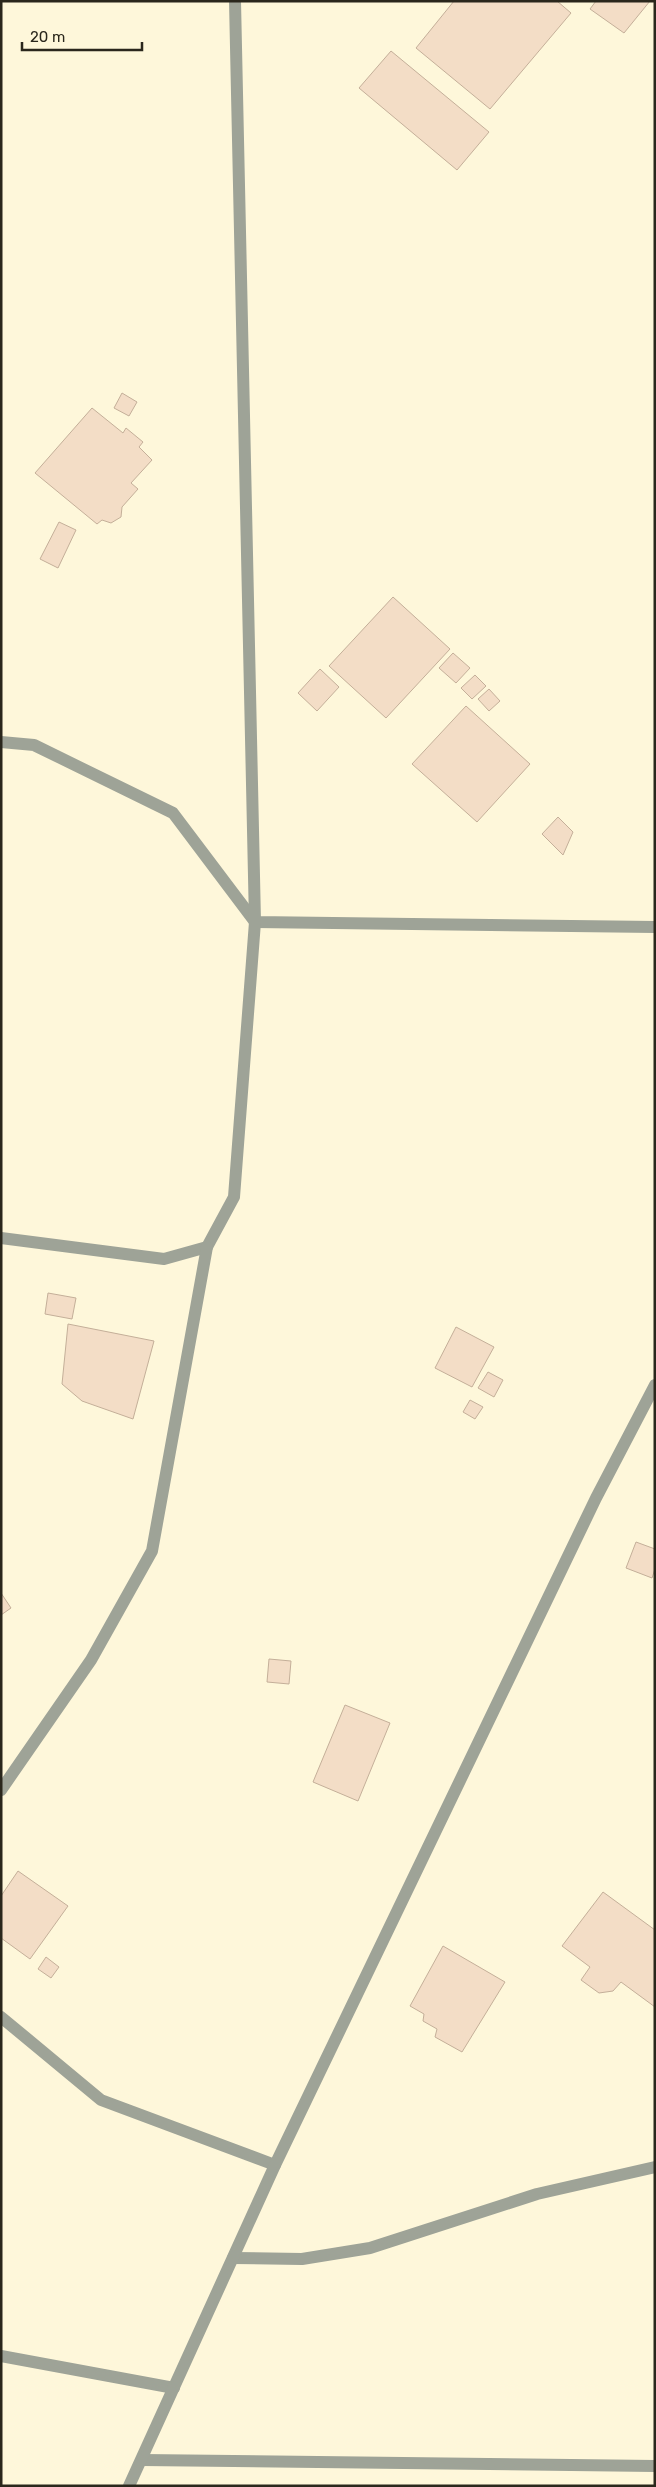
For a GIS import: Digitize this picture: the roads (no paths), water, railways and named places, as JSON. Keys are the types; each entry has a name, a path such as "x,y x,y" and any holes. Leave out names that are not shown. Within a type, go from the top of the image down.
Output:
{"street":[{"path":"1,1790 91,1660 152,1551 207,1247 234,1197 255,922 235,1"},
{"path":"1,742 34,744 172,813 255,922"},
{"path":"255,922 655,927"},
{"path":"1,1238 164,1259 207,1247"},
{"path":"129,2486 275,2165 592,1506 655,1385"},
{"path":"1,2017 101,2100 275,2165"},
{"path":"233,2258 302,2260 370,2248 537,2194 655,2167"},
{"path":"1,2356 174,2388"},
{"path":"142,2460 655,2466"}]}
